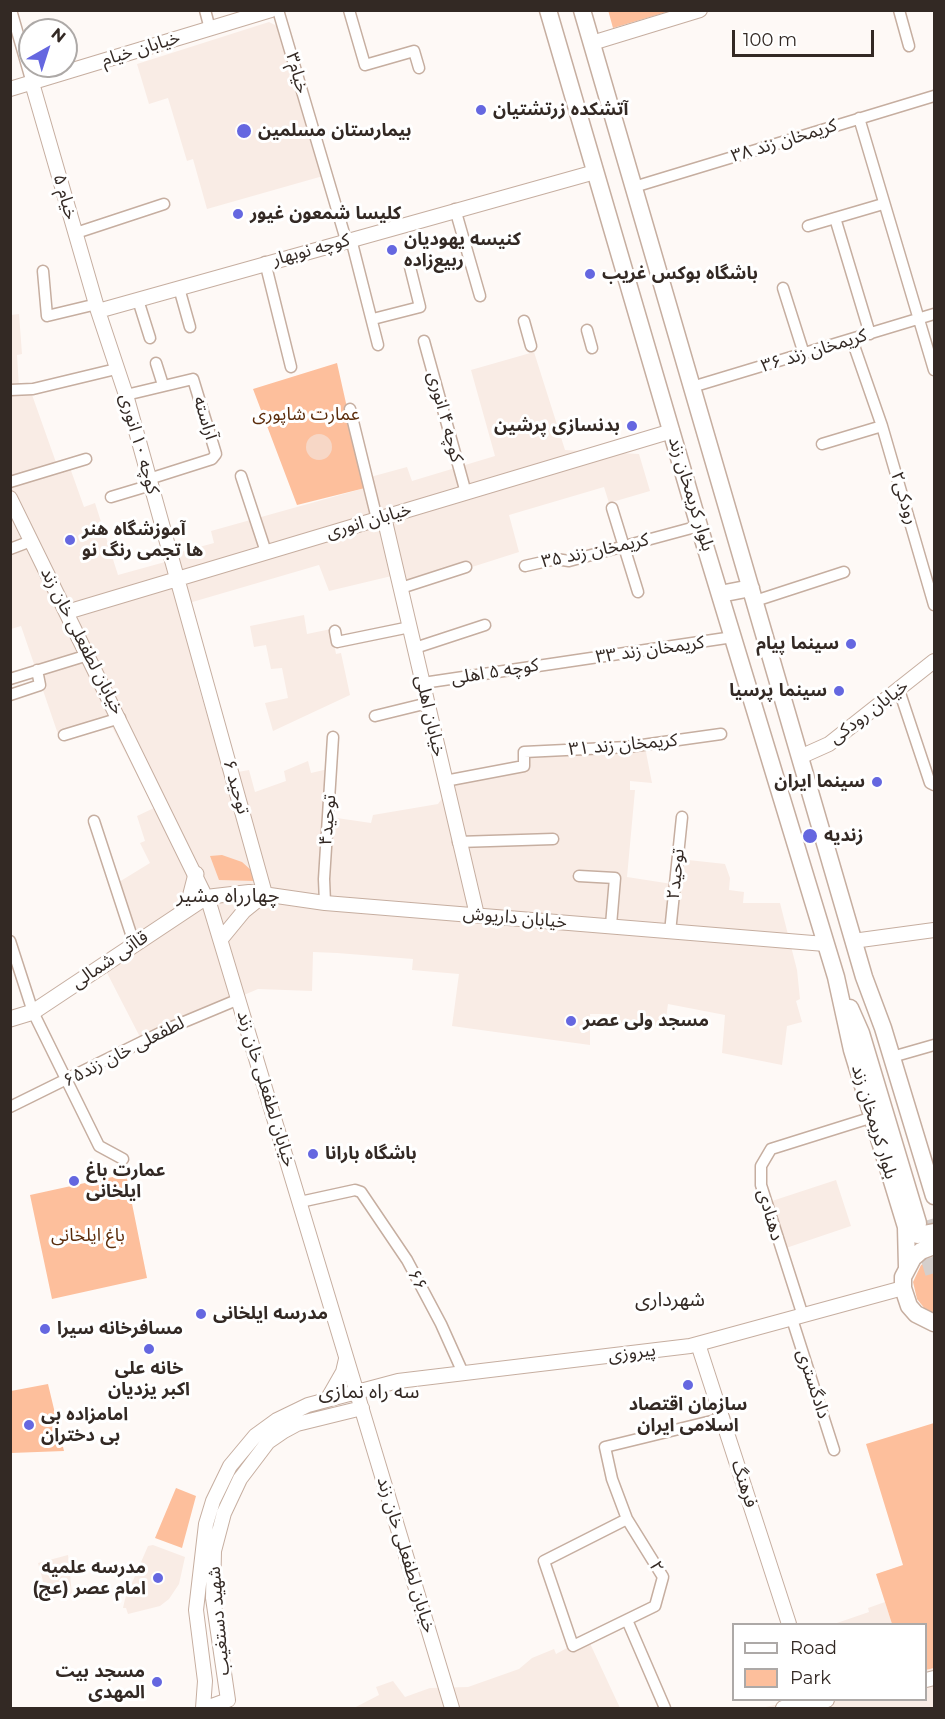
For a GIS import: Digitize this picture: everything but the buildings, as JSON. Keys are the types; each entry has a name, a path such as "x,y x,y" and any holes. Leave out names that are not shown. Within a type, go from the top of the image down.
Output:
{"main road":[{"name":"بلوار کریمخان زند","path":"548,10 699,526 825,944 836,977 861,1033 922,1225"},
{"name":"بلوار کریمخان زند","path":"582,10 853,941 892,1057 934,1196"},
{"path":"720,594 753,594"},
{"path":"187,909 196,874"},
{"name":"قاآنی شمالی","path":"10,1019 33,1012 206,897"},
{"name":"بلوار کریمخان زند","path":"836,977 852,1050 873,1117 922,1225"},
{"name":"بلوار کریمخان زند","path":"864,977 872,1032 922,1225 907,1267 903,1288"},
{"path":"907,1267 921,1251 934,1246"},
{"path":"903,1288 909,1306 916,1314 934,1323"}],"street":[{"path":"11,10 32,83"},
{"path":"205,10 210,29"},
{"name":"خیابان خیام","path":"10,90 271,10"},
{"name":"خیام۳","path":"278,10 373,319 378,345"},
{"path":"349,10 365,65 414,51 419,69"},
{"path":"899,10 909,46"},
{"path":"592,43 698,11"},
{"name":"۵ خیام","path":"32,83 97,308"},
{"name":"کریمخان زند ۳۸","path":"634,187 934,96"},
{"path":"859,118 934,370"},
{"name":"کوچه نوبهار","path":"97,308 138,300 265,262 595,172"},
{"path":"76,233 164,204"},
{"path":"808,226 883,204"},
{"path":"455,209 480,296"},
{"path":"835,218 870,334"},
{"path":"265,262 291,367"},
{"path":"373,319 420,307 410,267"},
{"path":"43,271 48,315 97,308"},
{"path":"178,288 190,327"},
{"path":"783,288 804,354"},
{"path":"138,300 150,338"},
{"name":"کوچه ۱۰ انوری","path":"97,308 126,395 205,681"},
{"name":"کریمخان زند ۳۶","path":"692,387 934,314"},
{"path":"524,321 531,346"},
{"path":"587,330 592,348"},
{"name":"رودکی۲","path":"852,340 882,426 934,605"},
{"name":"کوچه ۴ انوری","path":"424,341 466,493"},
{"path":"156,363 163,385"},
{"path":"10,390 33,388 116,369"},
{"name":"آراسته","path":"126,395 193,379 216,457 150,482"},
{"path":"350,409 381,518"},
{"path":"822,444 882,426"},
{"name":"خیابان انوری","path":"67,612 672,431"},
{"path":"10,482 86,459"},
{"path":"241,477 266,552"},
{"path":"111,497 150,482"},
{"name":"خیابان لطفعلی خان زند","path":"10,498 206,897 221,939 452,1708"},
{"path":"612,508 638,592"},
{"name":"خیابان اهلی","path":"381,518 401,588 458,842 477,915"},
{"name":"کریمخان زند ۳۵","path":"525,566 556,559 569,561 626,548 699,526"},
{"path":"10,549 31,541"},
{"path":"401,588 466,567"},
{"path":"753,594 844,572"},
{"path":"415,648 485,626"},
{"path":"335,631 337,642 410,627"},
{"name":"کریمخان زند ۳۳","path":"568,662 733,637"},
{"path":"10,679 88,655"},
{"name":"خیابان رودکی","path":"800,757 830,744 934,661"},
{"name":"کوچه ۵ اهلی","path":"423,683 568,662"},
{"path":"10,695 40,685 37,670"},
{"name":"۶ توحید","path":"205,681 265,894"},
{"path":"899,690 930,783 934,785"},
{"path":"375,716 428,704"},
{"path":"64,735 120,718"},
{"name":"کریمخان زند ۳۱","path":"445,781 524,766 524,752 628,747 721,734"},
{"name":"توحید۴","path":"325,903 324,879 333,737"},
{"name":"توحید۲","path":"670,932 682,817"},
{"path":"94,820 134,943"},
{"path":"458,842 553,839"},
{"path":"579,876 615,879 611,926"},
{"name":"خیابان داریوش","path":"206,897 224,892 265,894 325,903 825,944"},
{"path":"221,939 244,911 265,894"},
{"path":"853,941 934,930"},
{"path":"10,940 33,1012 69,1081 99,1146 123,1159"},
{"name":"لطفعلی خان زند۶۵","path":"10,1107 69,1081 172,1027 239,999"},
{"path":"892,1057 934,1045"},
{"name":"دهنادی","path":"797,1317 761,1185 761,1166 771,1149 873,1117"},
{"name":"۶۶","path":"300,1202 355,1190 361,1192 407,1260 463,1373"},
{"name":"پیروزی","path":"357,1392 398,1381 698,1344 903,1288"},
{"name":"دادگستری","path":"797,1317 834,1450"},
{"name":"فرهنگ","path":"698,1344 724,1418 789,1623"},
{"path":"327,1400 343,1372 346,1358"},
{"name":"شهید دستغیب","path":"357,1392 327,1400 294,1418 263,1429 230,1466 210,1507 200,1558 196,1610 206,1693 205,1708 228,1700 213,1598 216,1538 229,1502 250,1463 268,1442 294,1418 362,1408"},
{"name":"۲","path":"627,1519 544,1561 573,1646 655,1606 663,1577 627,1519 612,1479 605,1447 724,1418"},
{"path":"627,1620 665,1708"},
{"path":"783,1708 812,1701"}],"shaded area":[{"name":"بیمارستان مسلمین","path":"269,22 279,27 323,176 207,209 193,159 187,161 168,98 149,104 137,64"},
{"path":"19,314 22,354 17,355 19,387 31,392 58,468 69,465 84,507 95,503 118,575 165,562 177,553 214,543 211,531 365,488 363,479 407,467 412,481 495,456 471,370 534,352 565,450 639,454 650,491 609,503 604,487 509,515 519,552 403,589 400,574 329,591 319,565 189,603 202,675 196,678 213,735 217,734 238,772 249,770 255,792 286,781 284,771 308,761 311,773 328,769 330,817 371,823 373,815 438,804 454,781 522,768 521,752 645,747 652,783 630,781 630,790 635,790 627,877 672,884 679,859 725,864 730,878 729,890 744,892 743,903 780,903 797,970 800,999 796,1001 802,1022 787,1026 782,1065 722,1053 725,1015 668,1004 665,1025 662,1026 613,1023 613,1014 590,1014 590,1045 452,1026 459,974 412,970 413,959 313,952 312,991 258,989 141,1039 105,969 135,950 119,882 150,863 140,843 145,841 137,816 154,808 110,723 60,740 21,626 11,629 11,315"},
{"path":"319,434 328,438 332,447 328,456 319,460 310,456 306,447 310,438"},
{"path":"304,615 307,634 331,629 336,654 341,653 350,695 273,731 265,703 288,698 282,668 271,669 266,645 254,647 250,626"},
{"path":"836,1180 851,1226 786,1248 772,1201"},
{"name":"مدرسه علمیه امام عصر (عج)","path":"153,1545 185,1557 179,1584 169,1599 160,1606 128,1614 126,1608 123,1608 125,1599 148,1546"},
{"path":"68,1555 72,1594 48,1599 38,1563"},
{"path":"885,1602 892,1623 837,1623 869,1612 868,1608"},
{"path":"587,1637 620,1708 354,1708 379,1695 376,1687 393,1681 405,1697 430,1688 468,1687 519,1669 532,1658 554,1649 556,1654"},
{"path":"934,1668 934,1708 761,1708 792,1701 927,1701 927,1670"}],"green space":[{"path":"608,10 670,10 670,11 613,28"},
{"name":"عمارت شاپوری","path":"337,363 365,488 297,505 253,389"},
{"path":"222,855 242,862 252,871 255,881 219,880 210,856"},
{"name":"باغ ایلخانی","path":"126,1174 147,1278 52,1299 30,1195"},
{"path":"934,1257 934,1314 925,1309 917,1299 913,1282 921,1265"},
{"path":"48,1384 64,1451 11,1453 11,1391"},
{"path":"934,1423 934,1668 927,1670 927,1623 892,1623 876,1574 903,1565 866,1444"},
{"path":"176,1488 196,1496 182,1548 155,1538"}],"tunnel":[{"path":"928,1220 934,1240"},
{"path":"922,1235 934,1276"}],"place":[{"name":"آتشکده زرتشتیان","path":"481,110"},
{"name":"بیمارستان مسلمین","path":"244,131"},
{"name":"کلیسا شمعون غیور","path":"238,214"},
{"name":"کنیسه یهودیان ربیع‌زاده","path":"392,250"},
{"name":"باشگاه بوکس غریب","path":"590,274"},
{"name":"بدنسازی پرشین","path":"632,426"},
{"name":"آموزشگاه هنر ها تجمی رنگ نو","path":"70,540"},
{"name":"سینما پیام","path":"851,644"},
{"name":"سینما پرسیا","path":"839,691"},
{"name":"سینما ایران","path":"877,782"},
{"name":"زندیه","path":"810,836"},
{"name":"مسجد ولی عصر","path":"571,1021"},
{"name":"باشگاه بارانا","path":"313,1154"},
{"name":"عمارت باغ ایلخانی","path":"74,1181"},
{"name":"مدرسه ایلخانی","path":"201,1314"},
{"name":"مسافرخانه سیرا","path":"45,1329"},
{"name":"خانه علی اکبر یزدیان","path":"149,1349"},
{"name":"سازمان اقتصاد اسلامی ایران","path":"688,1385"},
{"name":"امامزاده بی بی دختران","path":"29,1425"},
{"name":"مدرسه علمیه امام عصر (عج)","path":"158,1578"},
{"name":"مسجد بیت المهدی","path":"157,1682"}],"district":[{"name":"چهارراه مشیر","path":"228,896"},
{"name":"شهرداری","path":"670,1300"},
{"name":"سه راه نمازی","path":"369,1392"}]}
